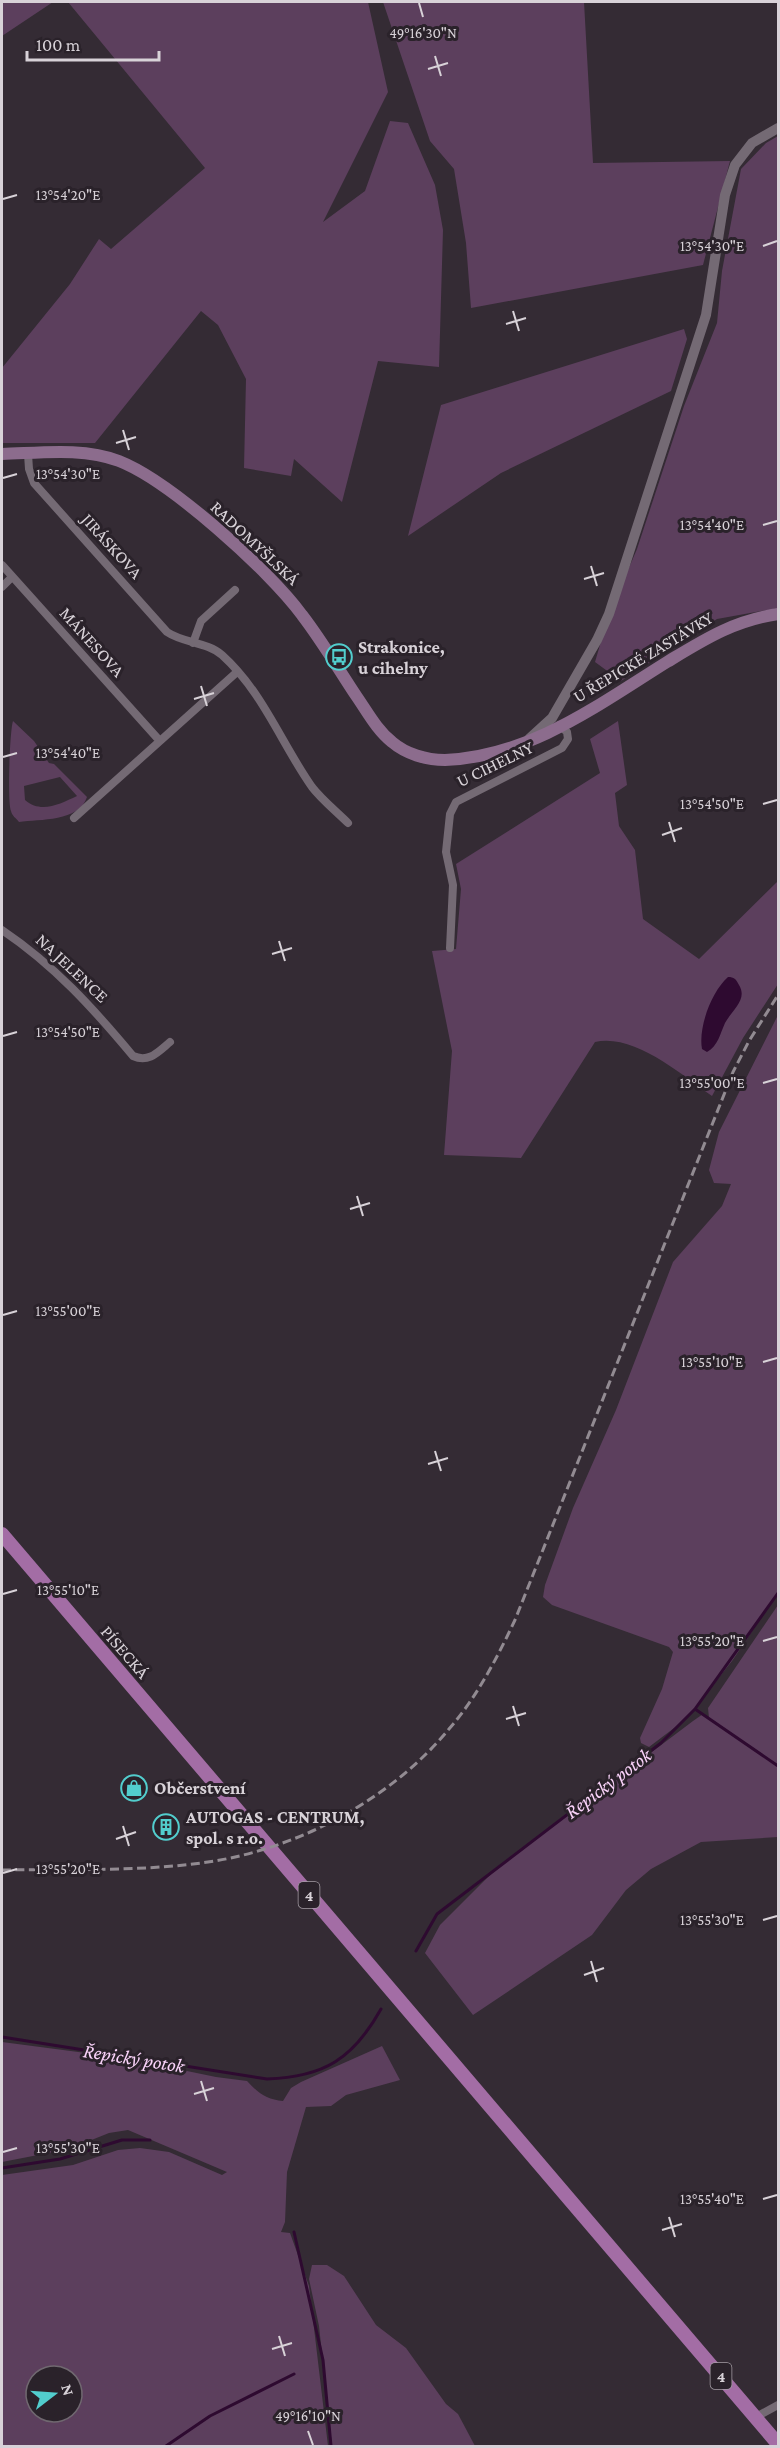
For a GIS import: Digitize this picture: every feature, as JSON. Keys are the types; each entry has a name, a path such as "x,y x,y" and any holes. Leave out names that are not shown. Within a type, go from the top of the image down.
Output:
{"main road":[{"name":"RADOMYŠLSKÁ","path":"2,454 73,453 108,457 136,469 185,504 269,576 302,614 380,731 405,750 429,759 444,760 522,745 563,727"},
{"name":"U ŘEPICKÉ ZASTÁVKY","path":"563,727 719,631 755,618 778,614"},
{"name":"PÍSECKÁ","path":"2,1534 756,2417"},
{"name":"4","path":"756,2417 778,2444"}],"street":[{"path":"522,745 552,718 597,640 609,614 703,324 725,195 735,165 752,143 778,128"},
{"name":"JIRÁSKOVA","path":"28,454 29,469 34,483 167,632 220,654 237,672 265,705 313,789 348,823"},
{"name":"MÁNESOVA","path":"2,565 159,740"},
{"path":"2,587 12,577"},
{"path":"193,643 201,621 235,590"},
{"path":"74,818 237,672"},
{"path":"552,718 556,724 563,727"},
{"name":"U CIHELNY","path":"450,948 453,885 446,852 450,814 456,802 562,748 568,739 563,727"},
{"name":"NA JELENCE","path":"2,930 38,955 64,978 92,1006 133,1056 141,1060 150,1058 170,1042"},
{"path":"756,2417 778,2406"}],"shaded area":[{"path":"2,2 53,2 2,36"},
{"path":"68,2 368,2 388,92 323,222 365,191 390,121 408,123 435,185 443,230 439,367 378,361 342,502 294,459 291,476 244,468 246,379 218,325 201,311 95,443 2,443 2,368 70,284 99,239 111,249 205,168"},
{"path":"383,2 584,2 593,163 730,161 703,265 471,308 466,243 454,169 430,141"},
{"path":"778,136 778,608 717,619 621,681 595,662 609,614 637,549 684,406 717,323 722,271 741,169 766,143"},
{"path":"684,329 687,339 671,391 501,473 408,536 441,405"},
{"path":"13,721 34,741 49,763 54,764 87,797 76,811 58,818 19,822 13,816 9,794","holes":["60,777 77,796 51,806 37,806 25,800 24,786"]},
{"path":"618,721 627,785 615,793 619,826 635,850 643,919 699,959 778,881 778,984 743,1038 712,1096 672,1067 641,1050 610,1041 595,1042 521,1158 444,1155 452,1051 432,951 456,949 461,889 456,864 600,773 590,739"},
{"path":"728,977 736,980 742,995 716,1043 707,1052 702,1049 701,1040 704,1020 717,991"},
{"path":"778,1015 778,1593 732,1661 686,1719 649,1747 641,1743 640,1738 662,1689 673,1652 669,1647 552,1605 543,1597 545,1585 573,1508 616,1410 673,1262 722,1206 731,1184 714,1183 709,1170 719,1132"},
{"path":"778,1605 778,1765 739,1738 778,1766 778,1837 701,1842 651,1869 626,1890 592,1935 473,2015 425,1953 440,1925 494,1871 693,1721 703,1714 709,1718 708,1708"},
{"path":"2,2042 124,2058 247,2081 263,2095 283,2101 291,2088 301,2082 382,2046 400,2080 346,2095 331,2106 306,2107 287,2172 285,2222 281,2232 290,2233 309,2286 328,2446 2,2446 2,2175 73,2165 118,2150 140,2148 169,2152 222,2175 227,2172 128,2130 109,2133 69,2149 2,2162"},
{"path":"312,2265 327,2265 344,2276 376,2325 406,2348 446,2404 458,2414 475,2446 332,2446 319,2326 309,2279"}],"waterway":[{"name":"Řepický potok","path":"416,1951 437,1914 661,1743 695,1709 778,1593"},
{"path":"695,1709 778,1766"},
{"name":"Řepický potok","path":"2,2037 267,2079 305,2074 335,2062 359,2041 381,2009"},
{"path":"2,2168 60,2159 122,2140 150,2140"},
{"path":"294,2232 323,2360 331,2446"},
{"path":"166,2446 210,2416 294,2374"}],"railway":[{"path":"2,1870 109,1869 189,1865 248,1854 281,1844 313,1831 373,1797 401,1777 449,1729 469,1704 486,1677 515,1620 733,1072 749,1041 778,995"}],"place":[{"name":"Strakonice, u cihelny","path":"339,657"},
{"name":"Občerstvení","path":"134,1788"},
{"name":"AUTOGAS - CENTRUM, spol. s r.o.","path":"166,1827"}]}
